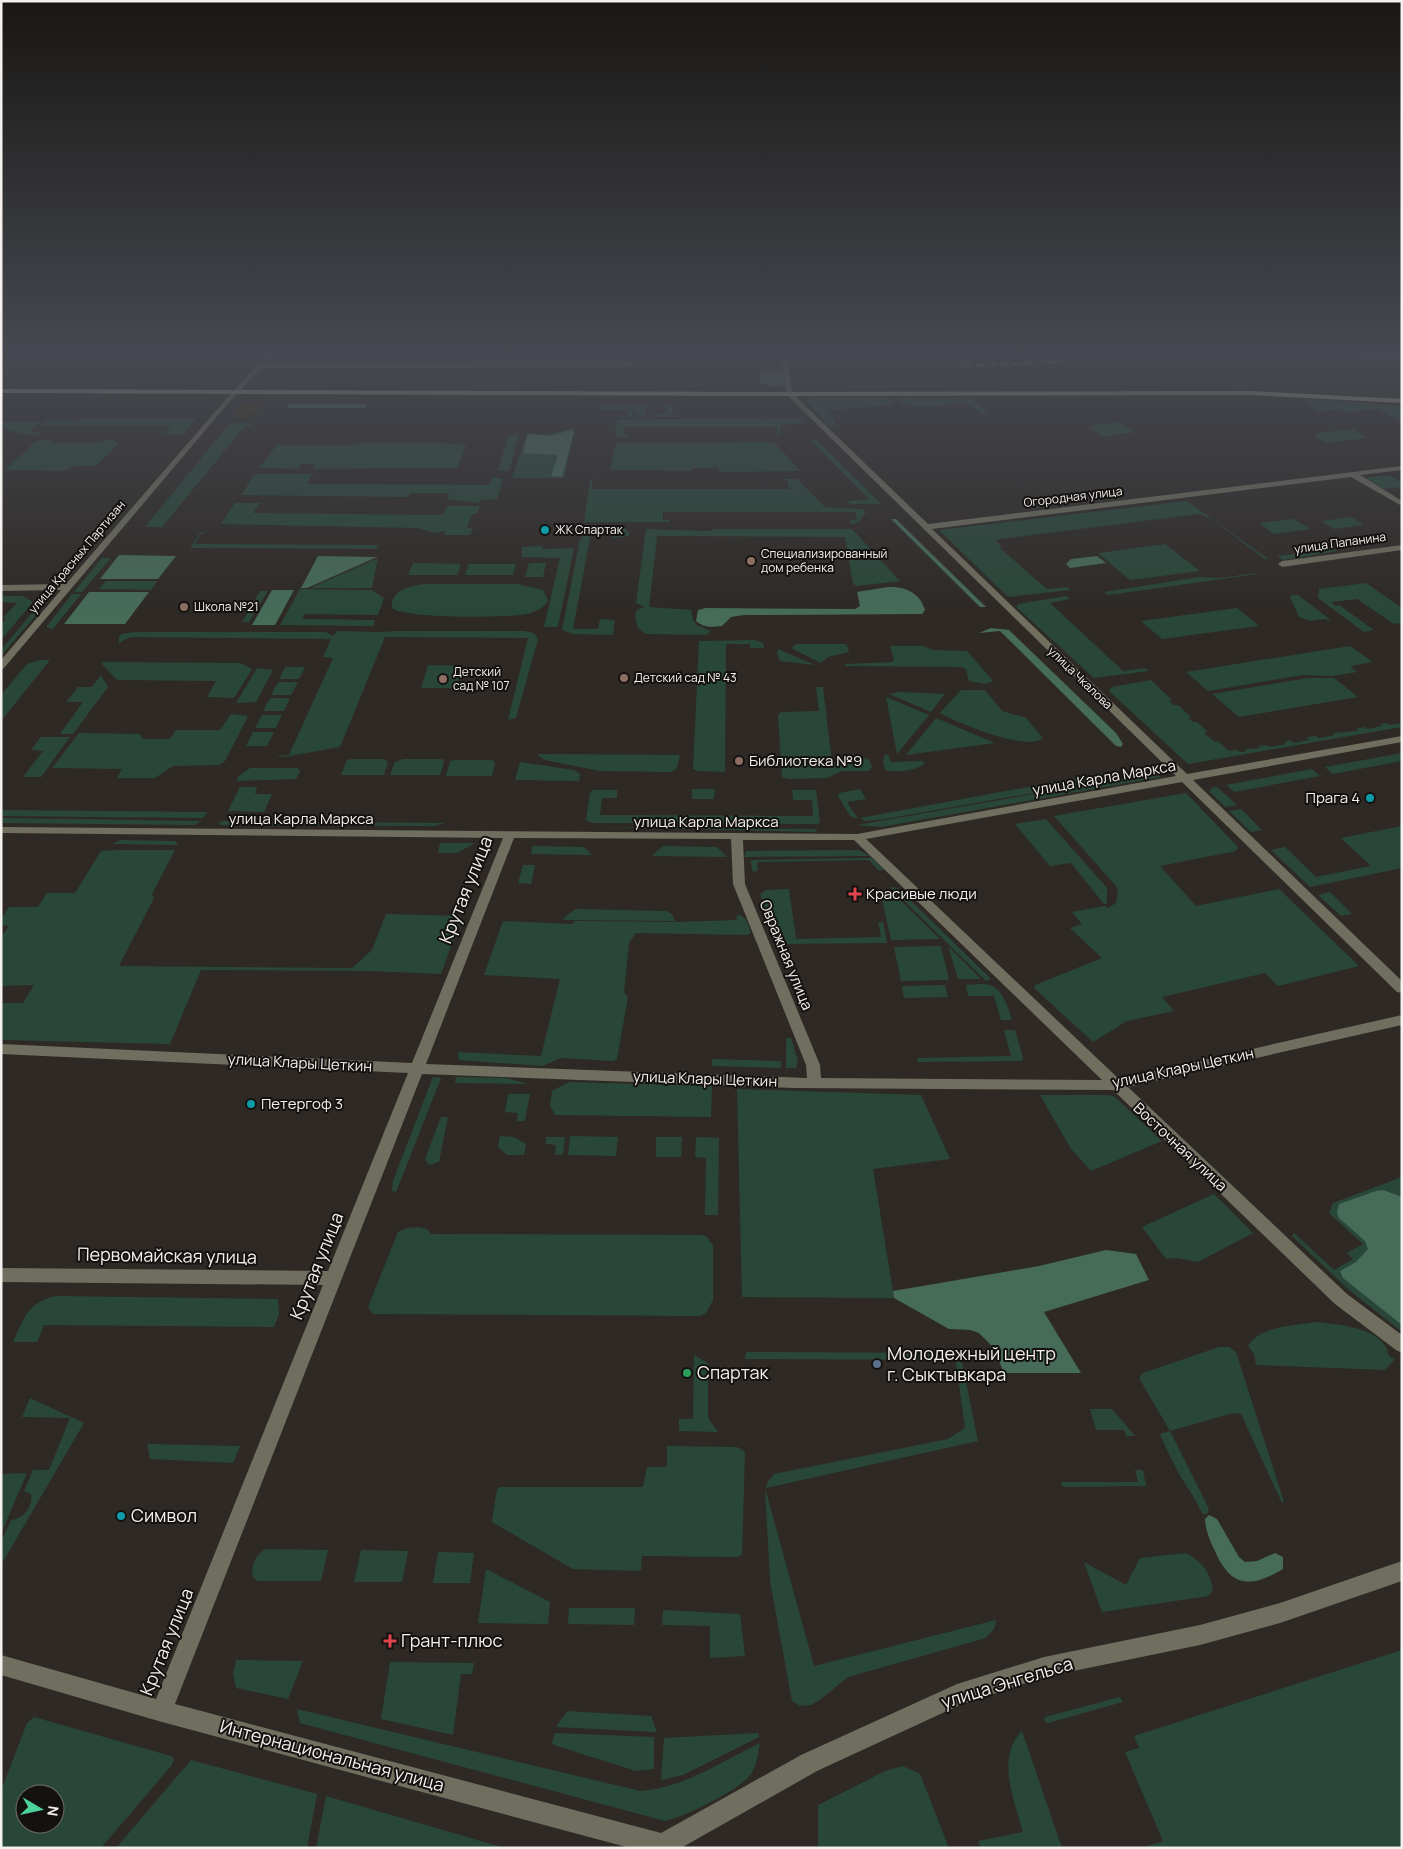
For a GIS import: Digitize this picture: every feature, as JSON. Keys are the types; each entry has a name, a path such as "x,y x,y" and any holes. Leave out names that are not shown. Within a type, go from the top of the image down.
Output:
{"street":[{"name":"улица Красных Партизан","path":"1,666 195,439"},
{"name":"улица Чкалова","path":"836,439 1184,780 1402,989"},
{"name":"Огородная улица","path":"926,527 1402,468"},
{"path":"1352,474 1402,504"},
{"name":"улица Папанина","path":"1282,564 1402,547"},
{"path":"1,588 69,587"},
{"path":"1396,740 1402,750"},
{"name":"улица Карла Маркса","path":"1,830 737,838 857,837 1184,780 1396,740"},
{"name":"Крутая улица","path":"162,1711 509,836"},
{"name":"Восточная улица","path":"857,837 1341,1299 1402,1345"},
{"name":"Овражная улица","path":"737,838 739,884 813,1064 814,1083"},
{"name":"улица Клары Цеткин","path":"1,1049 417,1069 814,1083 1114,1084 1402,1020"},
{"name":"Первомайская улица","path":"1,1275 333,1278"},
{"name":"улица Энгельса","path":"668,1846 808,1763 957,1695 1044,1667 1200,1635 1280,1613 1402,1571"},
{"name":"Интернациональная улица","path":"1,1665 162,1711 668,1846"}],"green space":[{"path":"114,439 118,444 96,466 75,466 64,471 5,470 36,441 54,440 51,443 93,443"},
{"path":"217,439 234,439 162,527 145,527"},
{"path":"507,439 518,439 509,471 477,470 498,470"},
{"path":"525,439 573,439 564,478 512,478"},
{"path":"527,439 572,439 562,477 551,476 558,455 523,453"},
{"path":"816,439 881,504 851,504 844,500 869,499 810,440"},
{"path":"1319,439 1356,439 1326,443"},
{"path":"360,443 441,443 466,445 458,467 454,468 313,469 314,464 301,464 298,469 259,468 277,445 356,445"},
{"path":"616,443 775,443 800,471 720,472 717,468 693,468 690,471 610,470"},
{"path":"316,474 311,476 307,484 489,485 492,477 503,479 497,499 482,500 478,503 447,499 449,493 410,493 408,497 241,495 254,475"},
{"path":"1388,475 1402,482 1402,487 1384,489 1402,501 1365,478"},
{"path":"596,479 592,481 592,489 789,489 788,481 781,479 797,479 825,507 862,509 866,512 858,522 853,524 850,524 850,520 857,520 855,512 663,512 663,520 670,520 670,522 584,522 590,481"},
{"path":"1187,501 1267,558 1266,560 1213,520 1199,514 1000,539 996,541 1002,547 1000,548 1047,589 1067,587 1071,590 1008,597 939,530"},
{"path":"235,503 263,503 258,505 253,513 443,515 447,506 480,506 477,514 472,514 467,528 473,528 470,535 444,535 445,531 436,533 418,528 221,524"},
{"path":"1351,517 1364,525 1334,529 1321,521"},
{"path":"891,519 896,519 986,607 980,607"},
{"path":"1294,519 1310,529 1274,534 1259,523"},
{"path":"625,528 630,533 629,536 613,538 613,533 591,533 573,629 598,629 600,619 615,620 613,635 573,634 562,630 580,539 589,530"},
{"path":"646,529 707,531 716,529 852,529 900,581 857,586 853,584 845,537 657,536 649,607 691,610 693,620 697,625 711,631 706,635 646,634 637,627 635,614 638,609 645,607 636,603"},
{"path":"201,532 208,532 201,534 195,544 378,545 377,549 190,548"},
{"path":"1165,544 1200,571 1130,580 1098,553"},
{"path":"542,546 543,549 574,548 558,627 544,627 560,558 522,557 522,547"},
{"path":"1334,549 1337,551 1283,560 1277,556"},
{"path":"119,555 176,556 158,579 100,579"},
{"path":"318,556 377,557 307,588 301,588"},
{"path":"1097,556 1106,563 1070,568 1066,564 1071,559"},
{"path":"102,558 111,558 82,592 74,592"},
{"path":"378,558 372,588 310,588"},
{"path":"413,563 461,564 457,575 408,575"},
{"path":"529,563 546,563 543,577 525,577"},
{"path":"469,564 516,564 513,575 465,575"},
{"path":"1257,574 1109,595 1104,592 1200,577 1221,578"},
{"path":"106,581 157,581 151,590 99,589"},
{"path":"1366,583 1402,608 1402,623 1394,624 1357,599 1331,602 1335,606 1339,605 1374,630 1364,632 1318,598 1319,589"},
{"path":"424,584 518,584 543,590 548,600 542,607 527,614 500,616 435,616 401,612 392,608 394,597 402,590"},
{"path":"888,587 911,591 923,604 925,610 922,614 744,615 731,617 722,626 714,627 705,626 696,621 698,610 706,608 855,609 860,606 857,592"},
{"path":"300,589 372,590 384,598 378,615 305,614 302,619 375,620 373,626 280,625"},
{"path":"272,590 294,590 275,625 252,625"},
{"path":"260,591 268,591 249,622 242,622"},
{"path":"89,592 149,592 125,624 64,624"},
{"path":"72,594 81,594 53,629 46,627"},
{"path":"47,595 53,595 1,656 1,650"},
{"path":"1298,595 1332,621 1325,619 1310,621 1299,617 1290,597"},
{"path":"1,596 23,596 33,602 1,640 1,624 6,619 3,618 17,603 1,602"},
{"path":"1066,596 1070,599 1050,603 1123,671 1145,668 1149,671 1094,678 1016,607 1018,604"},
{"path":"1237,608 1259,626 1162,639 1141,621"},
{"path":"991,628 1009,630 1116,733 1123,744 1121,747 1116,746 1000,631 979,633"},
{"path":"337,631 524,631 534,633 538,639 516,718 508,720 528,638 385,637 340,747 284,757 275,756 289,755 333,658 323,657 331,639 130,637 119,643 121,634 136,632 326,632 333,636"},
{"path":"755,640 763,643 764,648 750,648 750,644 726,644 725,772 698,771 693,769 699,641"},
{"path":"797,644 845,644 849,652 828,657 821,663 791,648"},
{"path":"923,646 934,650 967,651 993,681 986,684 969,681 966,669 962,667 844,666 846,664 892,662 894,660 890,647"},
{"path":"1350,646 1373,662 1350,666 1357,672 1333,676 1303,675 1208,691 1186,672"},
{"path":"778,649 815,665 780,661 777,653"},
{"path":"40,660 50,660 1,721 1,695 27,664"},
{"path":"103,662 240,663 252,669 234,698 207,697 216,681 117,680 102,664"},
{"path":"428,665 463,666 456,688 421,688"},
{"path":"285,667 305,667 299,679 279,679"},
{"path":"257,668 273,670 256,702 236,703"},
{"path":"101,675 108,687 73,734 60,734 83,702 66,702 78,687 92,687"},
{"path":"1307,678 1334,678 1358,697 1239,717 1212,694"},
{"path":"1151,680 1172,700 1169,701 1174,705 1178,705 1191,717 1188,718 1193,722 1197,722 1208,732 1204,733 1215,742 1218,741 1229,751 1247,751 1245,749 1260,748 1258,746 1267,745 1270,747 1286,744 1284,742 1290,740 1293,743 1309,740 1307,737 1316,736 1319,738 1335,735 1332,733 1358,731 1356,729 1364,727 1367,729 1387,723 1390,725 1402,723 1402,727 1188,764 1109,691 1112,687"},
{"path":"278,682 298,682 291,695 271,695"},
{"path":"816,687 823,687 832,762 862,762 863,758 869,759 872,767 869,771 842,771 827,778 788,779 782,777 778,715 781,712 819,711"},
{"path":"961,690 985,690 1002,711 1026,718 1043,738 1035,741 1008,739 976,729 940,713"},
{"path":"900,692 945,694 931,712 889,694"},
{"path":"886,697 929,715 897,754"},
{"path":"270,698 290,698 284,711 263,711"},
{"path":"231,714 248,716 225,761 219,765 173,766 155,778 117,778 122,769 52,768 79,733 140,734 143,739 170,739 176,730 220,730"},
{"path":"262,715 282,715 276,728 255,728"},
{"path":"936,718 995,743 906,755"},
{"path":"253,732 274,732 267,746 246,746"},
{"path":"41,737 70,737 41,777 23,777 43,751 31,750"},
{"path":"1402,753 1402,761 1333,774 1325,767"},
{"path":"885,754 888,755 891,762 922,761 925,763 922,766 906,771 885,770 883,761"},
{"path":"537,755 680,755 677,768 672,772 600,771 545,760"},
{"path":"384,759 388,762 384,775 341,775 347,760"},
{"path":"403,759 442,759 444,762 440,775 390,775 395,762"},
{"path":"492,760 495,763 492,776 446,776 450,761"},
{"path":"520,762 574,770 580,774 579,781 515,780"},
{"path":"250,768 298,768 300,771 296,779 236,781 239,776"},
{"path":"1312,769 1320,776 1234,792 1226,785"},
{"path":"1109,772 1113,777 1112,779 885,819 865,821 860,818"},
{"path":"1153,773 1161,777 881,827 857,825"},
{"path":"240,787 257,787 255,794 272,794 264,812 228,811"},
{"path":"1213,787 1217,787 1237,805 1225,807 1209,791"},
{"path":"692,789 715,789 714,799 692,799"},
{"path":"860,789 866,799 847,802 858,819 850,816 838,796 839,793"},
{"path":"592,790 617,790 617,798 602,798 600,815 813,816 812,800 793,800 792,790 816,790 820,822 817,824 593,823 586,820"},
{"path":"1186,793 1238,847 1236,851 1160,866 1196,906 1279,889 1359,966 1278,986 1265,973 1162,997 1174,1011 1127,1021 1093,1042 1034,988 1035,985 1102,958 1070,928 1082,924 1072,912 1105,906 1108,908 1116,903 1118,891 1116,886 1054,816"},
{"path":"1241,809 1262,830 1251,832 1229,811"},
{"path":"1,810 207,812 203,818 1,816"},
{"path":"1,818 202,821 194,825 1,823"},
{"path":"1046,819 1107,888 1107,903 1104,904 1071,863 1050,866 1015,824"},
{"path":"221,821 445,823 434,826 219,825"},
{"path":"1402,826 1402,868 1310,887 1271,850 1285,847 1316,877 1371,866 1341,838"},
{"path":"589,827 818,829 815,832"},
{"path":"120,840 175,841 178,845 113,844"},
{"path":"440,843 475,843 457,853 438,853"},
{"path":"532,846 584,847 592,855 531,854"},
{"path":"663,846 717,847 727,857 652,856"},
{"path":"175,850 152,894 154,898 119,966 352,968 372,950 386,914 460,916 461,919 441,974 369,971 201,970 170,1044 1,1040 2,1003 23,1003 34,985 1,986 1,937 9,926 1,925 1,919 9,907 38,907 47,893 75,893 101,851"},
{"path":"859,850 870,856 744,857 746,851"},
{"path":"872,858 884,870 878,870 869,860 757,862 758,870 754,872 751,860"},
{"path":"523,865 535,865 531,884 518,883"},
{"path":"890,887 898,888 991,979 986,981"},
{"path":"789,889 796,939 881,937 878,922 883,922 887,943 783,944 777,942 760,894 766,890"},
{"path":"889,889 940,939 891,940 880,890"},
{"path":"1330,892 1352,914 1341,916 1318,895"},
{"path":"576,909 666,911 672,914 675,921 563,920"},
{"path":"740,915 746,919 751,933 748,935 636,933 629,943 624,992 628,997 617,1059 613,1061 561,1058 543,1066 459,1060 458,1052 541,1056 560,979 484,975 503,921 573,924 574,921 678,922 737,920 736,916"},
{"path":"941,946 949,980 901,981 894,947"},
{"path":"948,946 981,979 958,979"},
{"path":"984,984 998,990 1004,999 1012,1020 1001,1020 994,996 968,996 966,985"},
{"path":"945,985 948,997 904,998 902,986"},
{"path":"1004,1030 1015,1030 1023,1058 1022,1061 918,1062 917,1058 1011,1056"},
{"path":"786,1038 791,1038 798,1061 796,1068 786,1068"},
{"path":"712,1059 781,1061 781,1068 712,1066"},
{"path":"433,1077 441,1078 396,1192 392,1191 393,1181"},
{"path":"456,1077 506,1078 528,1084 455,1083"},
{"path":"569,1082 712,1086 711,1117 555,1115 550,1105 552,1091"},
{"path":"737,1089 921,1095 950,1159 873,1169 894,1298 742,1297"},
{"path":"508,1094 530,1094 525,1121 517,1121 518,1113 505,1112"},
{"path":"1040,1095 1109,1095 1115,1097 1162,1141 1091,1171 1071,1149"},
{"path":"441,1117 448,1117 439,1162 429,1165 425,1159"},
{"path":"500,1136 514,1137 526,1144 524,1155 507,1155 498,1147"},
{"path":"570,1136 618,1137 616,1156 568,1155"},
{"path":"546,1137 565,1137 563,1155 555,1155 556,1145 546,1144"},
{"path":"656,1137 682,1137 681,1157 656,1157"},
{"path":"696,1137 719,1138 718,1215 705,1215 706,1158 695,1157"},
{"path":"1402,1177 1402,1332 1349,1290 1292,1236 1294,1233 1334,1270 1353,1259 1347,1253 1363,1244 1329,1213 1333,1203"},
{"path":"1383,1190 1402,1197 1402,1325 1343,1278 1340,1271 1356,1262 1368,1249 1365,1241 1339,1218 1337,1213 1339,1204"},
{"path":"1214,1194 1253,1233 1198,1262 1177,1258 1166,1259 1142,1227"},
{"path":"418,1227 427,1229 431,1234 702,1235 707,1237 713,1246 713,1300 706,1313 700,1316 373,1314 368,1307 398,1232 407,1228"},
{"path":"1106,1250 1136,1254 1149,1280 1044,1312 1081,1373 1004,1373 993,1347 979,1333 970,1330 949,1329 894,1298 893,1291 1039,1266"},
{"path":"56,1296 278,1299 279,1314 274,1327 44,1325 37,1342 13,1342 28,1312 39,1302"},
{"path":"1317,1322 1349,1326 1370,1333 1379,1339 1385,1346 1389,1356 1395,1359 1385,1370 1256,1365 1254,1354 1248,1346 1261,1334 1279,1328"},
{"path":"1219,1347 1229,1347 1236,1352 1284,1502 1282,1503 1241,1414 1233,1413 1170,1431 1139,1378 1143,1373"},
{"path":"954,1349 961,1357 978,1441 766,1488 767,1483 774,1474 948,1439 965,1428"},
{"path":"746,1352 947,1353 948,1360 745,1359"},
{"path":"694,1355 708,1363 708,1418 718,1432 679,1431 679,1419 693,1419"},
{"path":"30,1398 84,1423 1,1565 1,1542 11,1520 24,1515 31,1503 31,1494 24,1491 33,1470 49,1470 70,1418 22,1417"},
{"path":"1090,1409 1112,1409 1135,1436 1126,1436 1124,1430 1096,1430"},
{"path":"1170,1431 1209,1509 1207,1514 1203,1514 1170,1457 1160,1434"},
{"path":"147,1444 240,1446 233,1463 150,1459"},
{"path":"667,1446 737,1447 745,1452 742,1555 737,1557 642,1556 641,1570 638,1571 573,1569 492,1522 497,1489 500,1487 643,1487 647,1467 667,1467"},
{"path":"1135,1470 1143,1470 1146,1486 1066,1487 1062,1486 1061,1482 1138,1482"},
{"path":"27,1473 1,1534 1,1474"},
{"path":"765,1488 814,1666 996,1620 994,1629 986,1638 848,1677 821,1699 811,1705 800,1706 792,1701 770,1581"},
{"path":"1209,1515 1217,1519 1239,1557 1245,1562 1257,1561 1275,1553 1283,1557 1283,1569 1260,1580 1242,1581 1234,1577 1220,1562 1209,1538 1205,1519"},
{"path":"266,1549 328,1550 321,1581 257,1581 252,1573 253,1565 259,1554"},
{"path":"361,1550 408,1551 402,1582 354,1582"},
{"path":"438,1552 474,1553 470,1583 433,1583"},
{"path":"1186,1553 1201,1564 1210,1577 1213,1590 1208,1596 1102,1612 1084,1562 1126,1585 1140,1558"},
{"path":"486,1569 550,1602 548,1624 478,1623"},
{"path":"569,1608 635,1608 634,1625 568,1624"},
{"path":"663,1610 740,1614 745,1656 710,1658 710,1626 662,1625"},
{"path":"1402,1650 1402,1848 1141,1848 1163,1841 1125,1752 1139,1748 1134,1736"},
{"path":"236,1660 303,1661 288,1699 236,1688 233,1674"},
{"path":"390,1662 474,1663 472,1674 461,1674 453,1735 381,1719"},
{"path":"1120,1697 1123,1702 1048,1723 1044,1720 1045,1717"},
{"path":"297,1709 640,1791 656,1789 687,1780 760,1743 755,1767 745,1780 711,1802 665,1821 300,1723"},
{"path":"567,1711 651,1716 657,1732 556,1727"},
{"path":"34,1717 171,1756 174,1759 171,1766 101,1848 1,1848 1,1791 27,1723"},
{"path":"1022,1731 1062,1848 981,1848 978,1841 1023,1832 1012,1794 1008,1767 1014,1742"},
{"path":"555,1733 654,1737 654,1769 636,1771 554,1745 552,1743"},
{"path":"758,1733 759,1737 683,1775 661,1780 664,1738"},
{"path":"191,1760 317,1794 307,1848 116,1848"},
{"path":"903,1766 920,1774 949,1848 818,1848 818,1805 885,1771"},
{"path":"326,1796 505,1848 316,1848"}],"place":[{"name":"ЖК Спартак","path":"545,530"},
{"name":"Специализированный дом ребенка","path":"751,561"},
{"name":"Школа №21","path":"184,607"},
{"name":"Детский сад № 43","path":"624,678"},
{"name":"Детский сад № 107","path":"443,679"},
{"name":"Библиотека №9","path":"739,761"},
{"name":"Прага 4","path":"1370,798"},
{"name":"Красивые люди","path":"855,894"},
{"name":"Петергоф 3","path":"251,1104"},
{"name":"Молодежный центр г. Сыктывкара","path":"877,1364"},
{"name":"Спартак","path":"687,1373"},
{"name":"Символ","path":"121,1516"},
{"name":"Грант-плюс","path":"390,1641"}]}
